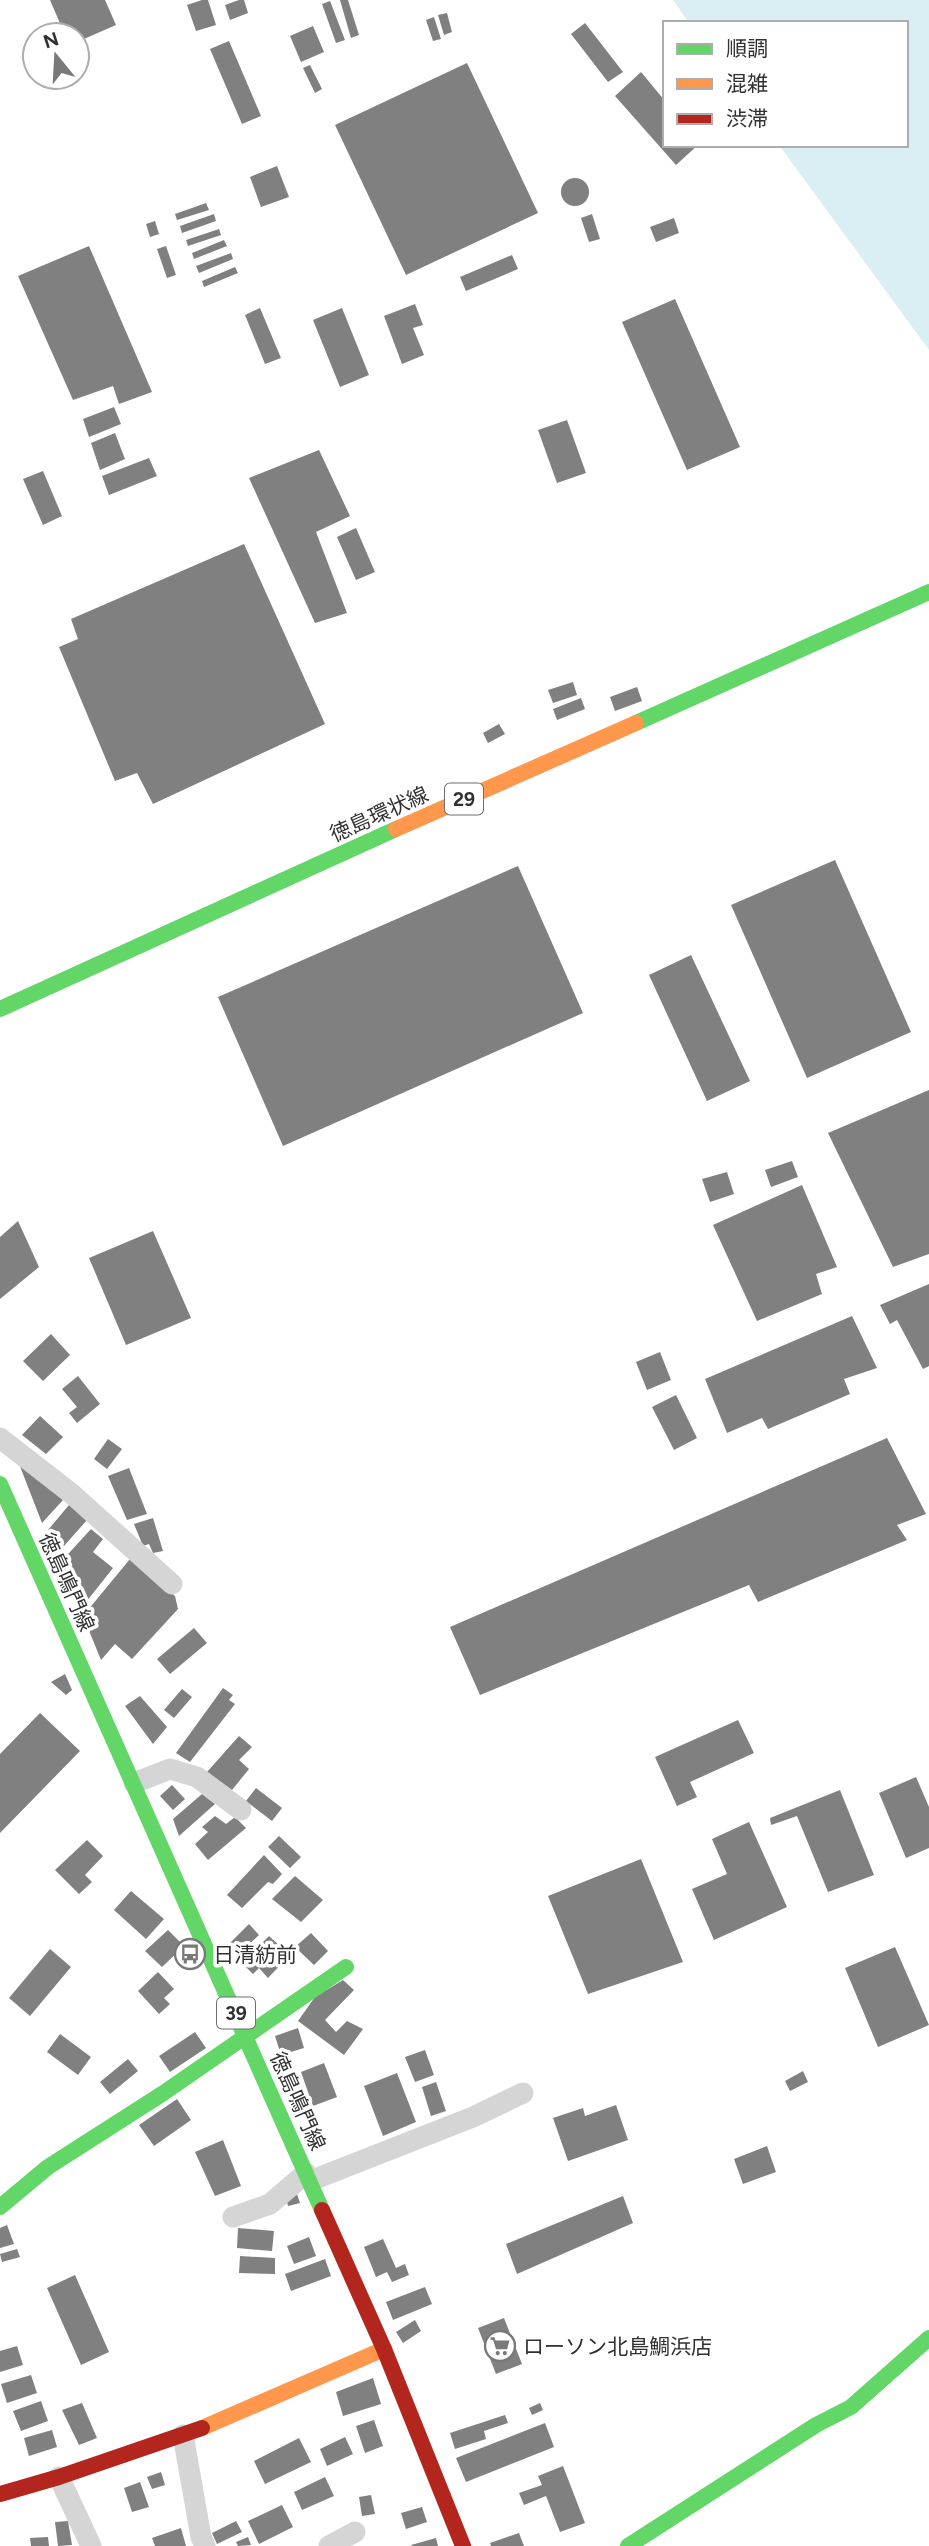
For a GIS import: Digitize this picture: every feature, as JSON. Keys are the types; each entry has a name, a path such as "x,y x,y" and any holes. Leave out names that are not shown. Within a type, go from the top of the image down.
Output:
{"main road":[{"name":"徳島環状線","path":"0,1009 929,592"},
{"name":"徳島鳴門線","path":"0,1484 384,2349 463,2546"},
{"path":"0,2207 48,2167 247,2037 346,1967"},
{"path":"628,2546 816,2425 851,2407 929,2338"},
{"path":"0,2494 183,2435 384,2349"}],"street":[{"path":"0,1438 72,1494 172,1584"},
{"path":"134,1783 170,1769 197,1777 241,1810"},
{"path":"233,2217 272,2211 308,2177 472,2117 523,2093"},
{"path":"183,2435 201,2538 205,2546"},
{"path":"59,2477 91,2546"},
{"path":"329,2546 355,2532"}],"shaded area":[{"path":"673,0 929,0 929,350 780,147 908,147 908,21 688,21"}],"building":[{"path":"50,0 105,0 116,25 91,36 91,21 59,21"},
{"path":"208,0 216,25 196,31 187,5"},
{"path":"244,0 248,13 230,20 225,5"},
{"path":"340,0 348,0 359,35 351,38"},
{"path":"330,1 345,40 336,43 322,4"},
{"path":"447,13 452,32 444,35 438,15"},
{"path":"434,17 441,39 433,41 426,20"},
{"path":"585,23 623,72 608,82 571,34"},
{"path":"313,26 324,52 301,62 290,36"},
{"path":"229,41 261,116 242,124 210,49"},
{"path":"467,63 538,213 406,275 335,125"},
{"path":"310,65 322,89 315,93 303,68"},
{"path":"641,72 663,99 663,147 696,147 676,165 615,96"},
{"path":"277,166 289,197 261,207 250,177"},
{"path":"575,178 585,182 589,192 585,202 575,206 565,202 561,192 565,182"},
{"path":"206,203 209,210 177,220 175,214"},
{"path":"214,214 216,221 182,233 180,226"},
{"path":"592,214 600,239 589,242 581,218"},
{"path":"674,218 679,233 656,242 650,227"},
{"path":"155,221 159,234 150,237 146,224"},
{"path":"219,229 221,235 188,246 186,240"},
{"path":"224,240 227,246 194,259 192,253"},
{"path":"89,246 152,392 119,404 113,386 73,400 18,276"},
{"path":"166,246 176,275 167,278 157,249"},
{"path":"231,253 233,259 199,273 196,266"},
{"path":"512,255 518,269 466,291 460,277"},
{"path":"235,267 238,273 204,287 202,281"},
{"path":"675,299 740,447 687,470 622,322"},
{"path":"415,304 423,325 413,328 424,355 402,364 384,316"},
{"path":"260,308 281,358 265,364 245,315"},
{"path":"342,308 369,375 340,387 313,320"},
{"path":"114,407 121,424 89,437 83,419"},
{"path":"567,420 586,473 557,483 538,430"},
{"path":"115,433 125,459 100,470 91,443"},
{"path":"319,450 350,516 316,532 347,613 315,623 249,478"},
{"path":"149,458 157,476 109,495 102,476"},
{"path":"43,471 62,516 43,525 23,479"},
{"path":"356,528 375,572 356,580 337,537"},
{"path":"244,544 325,724 153,804 137,773 115,781 59,647 78,639 71,619"},
{"path":"573,682 577,695 553,703 548,690"},
{"path":"637,687 642,701 615,711 610,697"},
{"path":"581,698 585,709 557,720 553,709"},
{"path":"499,724 505,734 488,743 483,733"},
{"path":"835,860 911,1032 807,1078 731,905"},
{"path":"518,866 583,1013 283,1146 218,997"},
{"path":"691,955 750,1081 707,1101 649,975"},
{"path":"929,1090 929,1254 893,1267 828,1133"},
{"path":"792,1161 798,1177 771,1187 765,1170"},
{"path":"727,1172 734,1194 710,1202 702,1179"},
{"path":"802,1185 837,1267 816,1274 822,1294 757,1321 713,1225"},
{"path":"18,1221 39,1267 0,1299 0,1237"},
{"path":"153,1231 191,1318 126,1345 89,1258"},
{"path":"929,1284 929,1366 923,1369 897,1320 890,1324 880,1305"},
{"path":"852,1316 877,1368 844,1379 850,1394 768,1429 762,1418 727,1433 705,1379"},
{"path":"51,1334 70,1355 43,1381 23,1361"},
{"path":"660,1352 671,1380 647,1390 636,1362"},
{"path":"78,1376 100,1404 77,1423 69,1413 77,1407 62,1389"},
{"path":"676,1395 697,1438 674,1450 652,1407"},
{"path":"40,1416 63,1437 46,1454 22,1435"},
{"path":"887,1438 926,1514 897,1525 907,1540 758,1602 749,1585 480,1695 450,1627"},
{"path":"108,1439 122,1449 107,1469 94,1459"},
{"path":"16,1456 63,1500 42,1523"},
{"path":"129,1468 147,1514 127,1520 108,1476"},
{"path":"69,1505 87,1520 64,1546 48,1530"},
{"path":"153,1518 163,1551 153,1553 149,1544 143,1546 134,1524"},
{"path":"91,1529 103,1539 93,1552 113,1568 79,1611 59,1564"},
{"path":"130,1559 175,1596 178,1609 132,1659 115,1644 101,1660 83,1616"},
{"path":"194,1628 207,1643 170,1674 157,1659"},
{"path":"65,1674 72,1690 66,1695 51,1682"},
{"path":"223,1688 233,1695 229,1700 235,1704 190,1762 176,1753"},
{"path":"182,1689 192,1697 174,1718 164,1710"},
{"path":"140,1696 167,1727 153,1744 125,1706"},
{"path":"40,1713 80,1751 0,1833 0,1754"},
{"path":"738,1720 754,1753 690,1782 697,1797 677,1806 655,1757"},
{"path":"239,1736 252,1747 239,1760 249,1769 232,1790 207,1772"},
{"path":"916,1777 929,1807 929,1848 906,1858 879,1793"},
{"path":"172,1785 185,1799 173,1810 160,1796"},
{"path":"256,1788 282,1808 272,1821 246,1801"},
{"path":"840,1790 874,1875 828,1892 797,1816 771,1825 770,1818"},
{"path":"202,1794 215,1804 179,1836 173,1819"},
{"path":"215,1816 226,1824 235,1817 246,1828 208,1860 195,1844 208,1832 202,1827"},
{"path":"749,1822 787,1907 714,1940 692,1889 727,1874 712,1839"},
{"path":"279,1836 301,1857 290,1868 268,1847"},
{"path":"87,1840 103,1856 85,1875 92,1882 79,1894 55,1870"},
{"path":"264,1855 282,1874 273,1884 268,1882 242,1908 227,1895"},
{"path":"641,1859 683,1962 588,1994 548,1896"},
{"path":"295,1876 323,1900 301,1922 272,1899"},
{"path":"131,1891 164,1919 146,1939 114,1910"},
{"path":"249,1924 259,1935 238,1955 228,1945"},
{"path":"168,1930 184,1946 162,1967 145,1951"},
{"path":"311,1933 328,1951 314,1965 295,1947"},
{"path":"269,1936 290,1955 268,1978 259,1968 253,1974 242,1963"},
{"path":"895,1947 929,2025 878,2047 845,1968"},
{"path":"50,1949 71,1967 30,2016 9,1998"},
{"path":"158,1972 174,1989 164,1998 170,2004 159,2014 138,1991"},
{"path":"343,1980 354,1990 325,2020 336,2032 347,2021 363,2029 344,2055 298,2021 315,1997"},
{"path":"298,2028 304,2048 281,2055 275,2036"},
{"path":"195,2032 206,2048 170,2072 159,2056"},
{"path":"60,2034 91,2057 78,2075 47,2052"},
{"path":"425,2050 434,2075 415,2082 405,2057"},
{"path":"128,2059 138,2071 110,2094 100,2082"},
{"path":"324,2063 337,2097 313,2106 301,2072"},
{"path":"803,2071 808,2082 790,2091 785,2081"},
{"path":"397,2073 416,2122 383,2136 364,2086"},
{"path":"436,2082 446,2111 431,2116 422,2087"},
{"path":"177,2099 191,2120 154,2146 139,2125"},
{"path":"616,2105 628,2140 568,2161 553,2118 583,2108 585,2116"},
{"path":"223,2140 241,2186 215,2196 195,2152"},
{"path":"767,2146 776,2172 743,2184 734,2159"},
{"path":"297,2194 300,2203 288,2206 286,2198"},
{"path":"623,2196 633,2223 517,2274 506,2244"},
{"path":"7,2225 14,2244 0,2248 0,2228"},
{"path":"238,2228 274,2231 272,2251 237,2248"},
{"path":"309,2237 316,2256 294,2264 287,2246"},
{"path":"383,2239 396,2268 405,2264 409,2275 392,2282 387,2272 376,2277 364,2247"},
{"path":"17,2249 20,2257 2,2262 0,2254"},
{"path":"240,2256 275,2258 275,2274 239,2273"},
{"path":"325,2259 331,2276 291,2291 285,2274"},
{"path":"75,2275 109,2352 81,2365 47,2288"},
{"path":"425,2287 432,2304 393,2320 386,2302"},
{"path":"504,2318 522,2364 496,2374 478,2328"},
{"path":"415,2320 421,2331 403,2343 396,2332"},
{"path":"17,2346 23,2365 0,2372 0,2351"},
{"path":"31,2375 37,2393 7,2403 1,2384"},
{"path":"373,2378 381,2404 343,2416 336,2392"},
{"path":"41,2401 48,2421 21,2431 13,2411"},
{"path":"82,2403 97,2438 79,2445 62,2410"},
{"path":"540,2403 543,2410 532,2415 529,2408"},
{"path":"505,2415 508,2423 484,2431 486,2439 455,2449 450,2433"},
{"path":"374,2420 383,2446 365,2453 356,2426"},
{"path":"545,2423 554,2447 466,2482 456,2458"},
{"path":"52,2430 57,2447 29,2456 24,2438"},
{"path":"345,2437 353,2454 327,2466 320,2449"},
{"path":"299,2438 311,2462 265,2484 254,2461"},
{"path":"563,2466 585,2523 560,2532 546,2496 524,2505 519,2493 542,2485 538,2476"},
{"path":"161,2472 165,2485 152,2489 147,2477"},
{"path":"325,2477 334,2496 302,2510 294,2492"},
{"path":"140,2482 149,2507 132,2512 124,2488"},
{"path":"371,2495 375,2514 362,2516 359,2497"},
{"path":"282,2505 293,2527 259,2544 248,2521"},
{"path":"422,2507 427,2522 406,2529 401,2513"},
{"path":"68,2521 72,2545 58,2546 55,2522"},
{"path":"236,2521 242,2532 217,2544 212,2533"},
{"path":"181,2528 186,2546 155,2546 152,2538"},
{"path":"519,2533 524,2546 491,2546 490,2543"},
{"path":"48,2537 49,2546 31,2546 30,2538"},
{"path":"248,2537 251,2545 238,2546 236,2542"},
{"path":"436,2538 438,2546 411,2545"}],"traffic: fast":[{"path":"636,723 929,592"},
{"path":"0,1009 396,829"},
{"path":"0,1484 322,2210"},
{"path":"0,2207 48,2167 162,2094 346,1967"},
{"path":"628,2546 816,2425 851,2407 929,2338"}],"traffic: slow":[{"path":"396,829 636,723"},
{"path":"202,2428 384,2349"}],"traffic: jam":[{"path":"322,2210 384,2349 463,2546"},
{"path":"0,2494 59,2477 202,2428"}],"place":[{"name":"日清紡前","path":"190,1954"},
{"name":"ローソン北島鯛浜店","path":"500,2346"}]}
